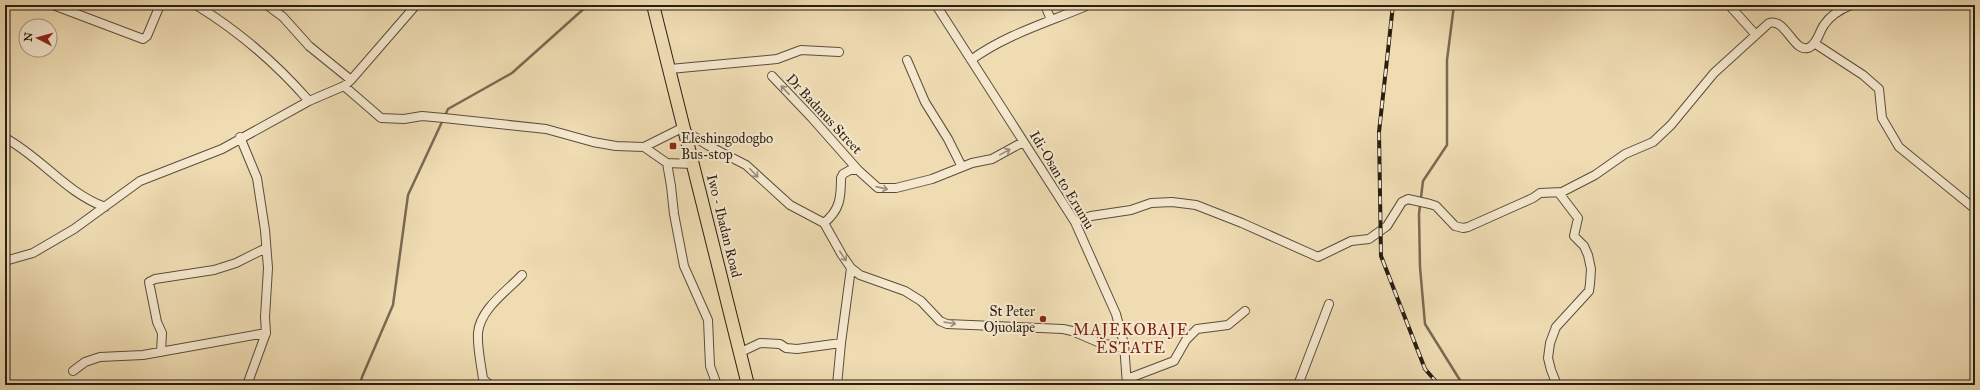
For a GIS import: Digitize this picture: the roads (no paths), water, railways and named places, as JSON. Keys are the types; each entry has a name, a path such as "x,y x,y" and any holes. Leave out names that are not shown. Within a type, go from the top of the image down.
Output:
{"main road":[{"name":"Iwo - Ibadan Road","path":"653,5 748,385"}],"street":[{"path":"53,5 143,38 147,36 160,5"},
{"path":"196,5 255,46 285,74 309,101"},
{"path":"267,5 283,17 309,46 351,80"},
{"path":"5,261 33,253 74,229 140,181 154,174 201,158 222,149 240,137 309,101 344,86 351,80 416,5"},
{"name":"Idi-Osan to Erumu","path":"936,5 1074,222 1116,314 1124,348 1127,382"},
{"path":"1045,5 1050,20"},
{"path":"1729,5 1756,35"},
{"path":"1074,222 1091,216 1131,210 1151,203 1180,203 1196,205 1242,223 1318,257 1351,241 1369,239 1387,226 1402,202 1408,199 1436,206 1455,226 1463,228 1533,198 1540,193 1559,193 1594,175 1625,154 1652,142 1671,125 1714,73 1768,23 1772,22 1782,27 1798,45 1804,48 1809,48 1814,43 1824,24 1846,6"},
{"path":"971,60 984,50 1050,20 1084,7"},
{"path":"1814,43 1863,75 1879,89 1882,118 1898,147 1975,209"},
{"path":"670,69 777,60 801,50 839,52"},
{"path":"907,60 925,102 948,139 962,167"},
{"name":"Dr Badmus Street","path":"772,76 858,170 874,185 885,189 896,188 932,179 972,163 992,158 1023,142"},
{"path":"344,86 381,118 404,119 422,116 546,129 608,145 644,147 685,129 709,146 746,165 790,205 824,223 842,255 851,268 860,275 905,291 916,297 940,321 947,324 1063,329 1100,342 1124,348"},
{"path":"240,137 257,178 268,268 265,316 266,333 247,385"},
{"path":"5,138 17,144 59,176 70,188 89,201 105,207"},
{"path":"644,147 667,163 693,164"},
{"path":"667,163 674,214 684,266 708,320 710,366 717,385"},
{"path":"824,223 831,217 839,205 843,174 850,170 858,170"},
{"path":"1557,385 1548,358 1550,343 1556,327 1589,292 1591,269 1584,246 1574,236 1578,218 1559,193"},
{"path":"161,352 162,333 157,322 149,282 214,270 236,263 266,248"},
{"path":"837,385 851,268"},
{"path":"490,385 483,379 478,333 481,321 487,311 522,275"},
{"path":"1298,385 1329,304"},
{"path":"1127,382 1174,361 1186,340 1197,329 1228,325 1245,311"},
{"path":"73,371 90,359 161,352 266,333"},
{"path":"740,353 760,343 780,344 786,348 796,349 841,343"}],"waterway":[{"path":"360,385 362,377 393,305 408,195 448,109 512,73 588,5"},
{"path":"1454,5 1447,60 1447,145 1423,181 1419,214 1420,267 1425,324 1463,385"}],"railway":[{"path":"1393,5 1379,132 1381,256 1425,369 1439,385"}],"place":[{"name":"Eleshingodogbo Bus-stop","path":"673,146"},
{"name":"St Peter Ojuolape","path":"1043,319"}],"district":[{"name":"MAJEKOBAJE ESTATE","path":"1131,338"}]}
